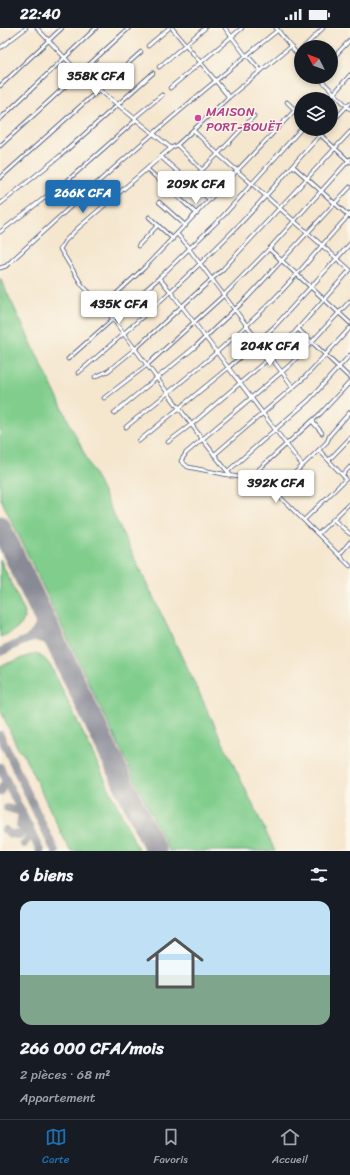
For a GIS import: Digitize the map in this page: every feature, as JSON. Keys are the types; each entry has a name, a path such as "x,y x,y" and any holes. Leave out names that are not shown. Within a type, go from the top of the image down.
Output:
{"street":[{"path":"0,48 26,28"},
{"path":"37,28 80,74 171,148"},
{"path":"0,86 62,28"},
{"path":"0,119 96,28"},
{"path":"0,146 129,28"},
{"path":"148,46 170,28 201,62 229,97"},
{"path":"159,67 206,28"},
{"path":"225,28 260,71"},
{"path":"170,88 242,28"},
{"path":"311,40 323,28"},
{"path":"0,268 6,266 46,227 152,134 277,29 294,50"},
{"path":"338,53 350,40"},
{"path":"231,476 103,306 75,276 61,253 61,246 77,229 171,148 177,146 229,97 291,46"},
{"path":"0,178 74,110 100,90 141,52"},
{"path":"0,204 60,156 153,73"},
{"path":"335,92 350,76"},
{"path":"325,84 333,92"},
{"path":"0,232 68,180 162,95"},
{"path":"338,97 349,108"},
{"path":"287,102 294,109"},
{"path":"338,117 349,108 350,103"},
{"path":"103,306 186,226 294,111"},
{"path":"190,182 254,116"},
{"path":"168,442 192,424 270,357 298,329 350,270 218,154 193,130"},
{"path":"95,377 108,371 135,349 235,258 281,208 306,178 350,132"},
{"path":"68,359 159,278 223,216 295,136"},
{"path":"78,374 124,335 200,264 266,196 319,136"},
{"path":"104,398 146,365 223,296 269,249 349,161 321,136"},
{"path":"177,146 202,170"},
{"path":"161,157 210,200"},
{"path":"126,427 246,325 297,275 350,216 293,166"},
{"path":"147,169 197,214"},
{"path":"114,413 157,378 235,310 283,262 350,187"},
{"path":"159,202 186,226"},
{"path":"149,217 173,239"},
{"path":"138,246 158,225"},
{"path":"177,234 190,248 223,296 293,387"},
{"path":"139,441 259,341 311,288 350,244"},
{"path":"269,249 350,323"},
{"path":"159,278 302,465"},
{"path":"350,301 282,372 181,458 182,464 188,467 248,480 275,492 350,566"},
{"path":"214,455 293,387 350,328"},
{"path":"298,329 350,378"},
{"path":"228,471 274,429 309,400 350,355"},
{"path":"248,480 312,421 350,382"},
{"path":"275,492 329,441 330,435 350,412"},
{"path":"312,421 322,433"},
{"path":"329,460 350,438"},
{"path":"304,520 345,480 344,474 319,450"},
{"path":"344,474 350,467"},
{"path":"318,534 350,503"},
{"path":"346,507 350,511"},
{"path":"334,520 350,534"},
{"path":"339,555 350,542"}],"green space":[{"path":"0,278 275,851 169,851 0,497"},
{"path":"0,559 25,613 20,626 17,629 0,637"},
{"path":"36,653 45,659 52,668 139,851 70,851 23,754 18,749 0,709 0,666"}],"taxiway":[{"path":"29,639 38,629 40,617 39,608"},
{"path":"0,652 23,641 37,638 43,639 59,649"},
{"path":"0,735 55,851"},
{"path":"0,767 40,851"},
{"path":"0,792 6,780"},
{"path":"7,808 22,812 20,826 29,829"},
{"path":"5,830 10,834 19,835 30,828"},
{"path":"24,844 29,837 30,829"}],"runway":[{"path":"0,526 156,851"}],"place":[{"name":"MAISON PORT-BOUËT","path":"198,118"}]}
